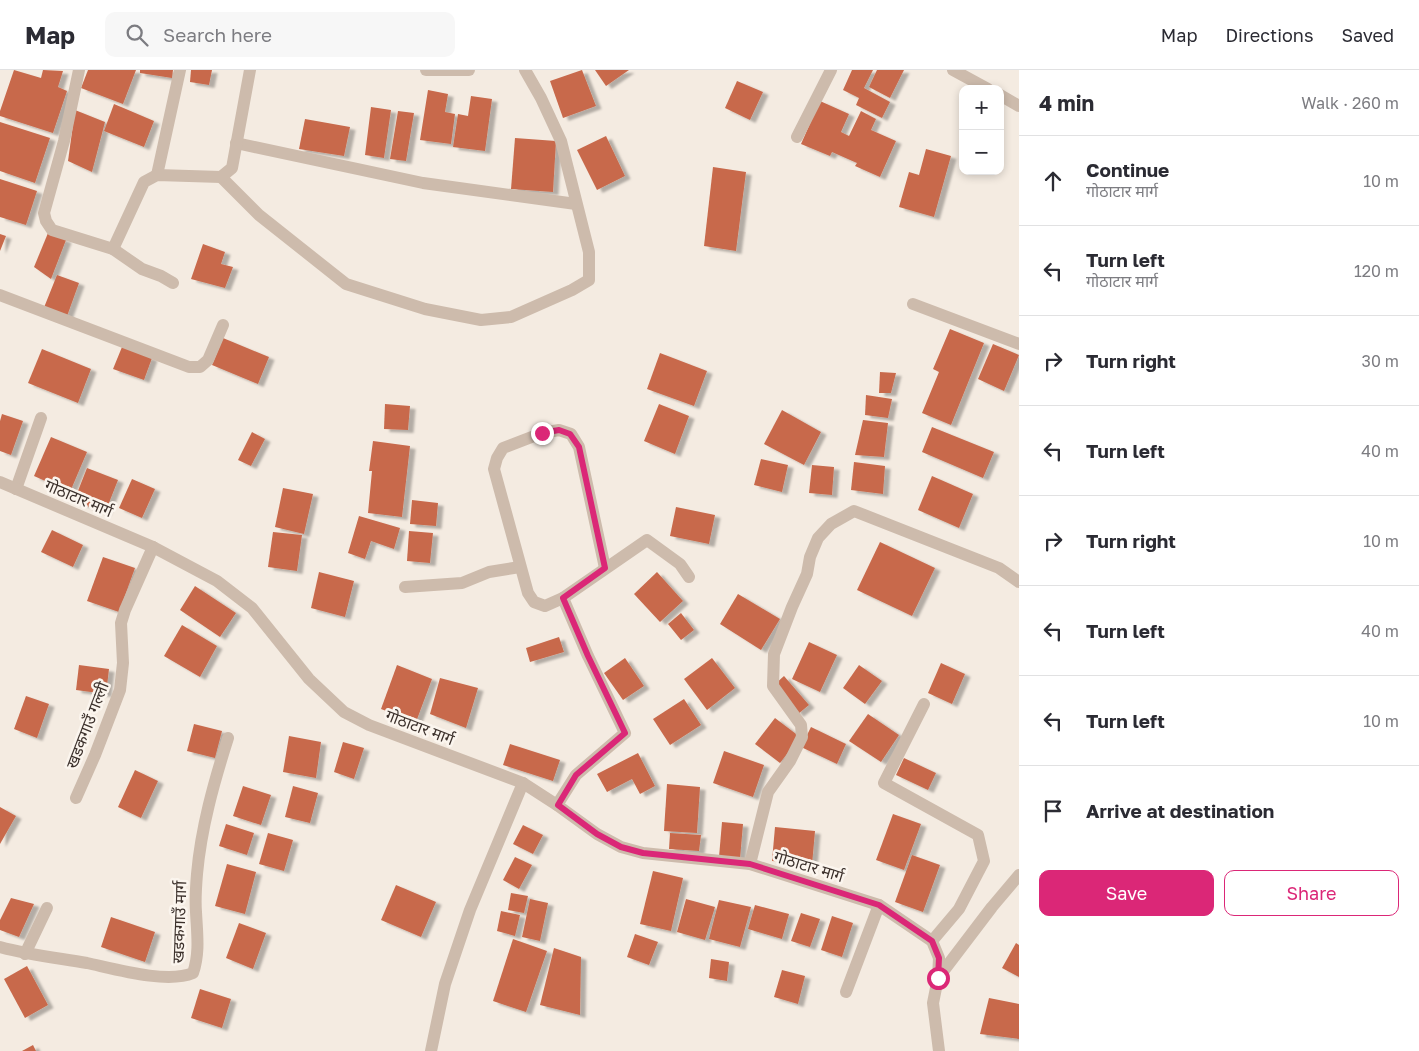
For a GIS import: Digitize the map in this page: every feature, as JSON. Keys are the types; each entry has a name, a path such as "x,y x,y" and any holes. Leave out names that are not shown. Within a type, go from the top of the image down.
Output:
{"street":[{"path":"79,70 64,141 44,213 46,221 52,230 113,248 142,269 173,283"},
{"path":"157,175 180,70"},
{"path":"221,178 232,168 250,70"},
{"path":"426,70 469,70"},
{"path":"113,248 144,182 157,175 221,178 259,215 346,284 425,309 482,320 511,316 572,290 590,280 589,252 561,141 541,98 525,70"},
{"path":"797,136 831,70"},
{"path":"953,70 981,85"},
{"path":"1004,97 1019,106"},
{"path":"236,143 423,183 576,204"},
{"path":"0,295 189,366 200,367 208,360 223,325"},
{"path":"913,304 1019,344"},
{"path":"16,489 40,418"},
{"path":"605,568 579,447 570,434 559,430 542,433 503,448 497,458 494,469 520,567 528,593 534,602 545,606 563,598 647,540 680,564 689,577"},
{"name":"गोठाटार मार्ग","path":"0,482 153,547 217,581 252,608 309,679 344,712 370,725 523,783 558,805 597,834 621,847 643,853 750,864 879,905 932,941"},
{"path":"750,864 768,792 790,761 802,737 801,725 772,686 774,654 807,574 810,557 818,538 831,524 854,511 999,568 1019,582"},
{"name":"खडकगाउँ गल्ली","path":"76,798 120,690 123,663 121,623 153,547"},
{"path":"405,587 462,583 489,572 520,567"},
{"path":"558,805 576,775 625,733 563,598"},
{"path":"924,704 884,783 978,835 984,861 959,909 932,941 939,958 938,978 933,1004 938,1051"},
{"name":"खडकगाउँ मार्ग","path":"0,947 25,954 144,974 183,977 193,973 197,960 196,901 201,842 217,772 228,738"},
{"path":"431,1051 445,984 470,910 523,783"},
{"path":"938,978 1019,875"},
{"path":"846,992 879,905"},
{"path":"25,954 47,908"}],"building":[{"path":"14,70 41,78 43,70 63,71 58,87 67,91 53,133 0,116"},
{"path":"88,70 136,70 123,104 81,88"},
{"path":"140,70 173,70 172,78 140,73"},
{"path":"191,70 212,70 209,85 190,82"},
{"path":"582,70 596,106 563,118 550,81"},
{"path":"595,70 629,70 606,86"},
{"path":"852,70 873,70 864,88 890,102 882,118 856,105 859,98 843,90"},
{"path":"877,70 904,70 890,98 869,87"},
{"path":"737,81 763,92 750,120 725,108"},
{"path":"428,90 448,94 445,112 455,114 451,144 420,140"},
{"path":"471,96 492,99 485,151 453,147 458,114 468,116"},
{"path":"820,101 849,114 841,132 849,136 861,111 876,119 871,130 896,141 880,177 855,166 857,163 832,152 830,156 801,144"},
{"path":"114,104 154,121 144,147 104,131"},
{"path":"371,107 391,110 384,158 365,155"},
{"path":"75,110 105,122 92,172 68,161"},
{"path":"398,111 414,113 406,161 390,159"},
{"path":"305,119 350,127 344,156 299,149"},
{"path":"0,122 50,138 35,183 0,171"},
{"path":"606,136 625,176 597,190 577,150"},
{"path":"515,138 556,141 553,192 511,189"},
{"path":"926,149 951,156 934,217 899,207 909,172 919,175"},
{"path":"713,167 746,172 736,251 704,246"},
{"path":"0,179 37,191 26,225 0,217"},
{"path":"48,233 66,240 51,279 34,267"},
{"path":"0,234 6,236 0,251"},
{"path":"203,244 225,252 221,264 233,267 225,288 191,279"},
{"path":"57,275 79,283 66,319 43,310"},
{"path":"950,329 984,343 951,425 922,413 939,372 933,369"},
{"path":"223,338 269,357 258,384 212,365"},
{"path":"993,344 1019,355 1004,391 978,379"},
{"path":"122,347 152,358 144,380 113,369"},
{"path":"42,349 91,369 78,403 28,383"},
{"path":"660,353 707,371 694,406 647,389"},
{"path":"880,372 896,373 891,393 879,393"},
{"path":"866,395 892,399 888,418 865,415"},
{"path":"385,404 410,406 408,430 384,429"},
{"path":"659,404 689,416 675,454 644,441"},
{"path":"782,410 821,432 804,465 764,444"},
{"path":"2,414 23,421 11,455 0,451 0,421"},
{"path":"863,420 888,423 884,457 855,455"},
{"path":"932,427 994,452 983,478 922,452"},
{"path":"252,432 265,439 251,466 238,460"},
{"path":"51,437 87,452 70,492 34,476"},
{"path":"373,441 410,446 402,517 368,513 372,471 369,471"},
{"path":"761,459 788,465 782,492 754,485"},
{"path":"854,462 885,466 883,494 851,490"},
{"path":"812,465 834,467 832,495 809,493"},
{"path":"87,468 118,480 105,513 74,501"},
{"path":"932,476 973,494 959,528 918,510"},
{"path":"132,479 155,489 142,518 119,508"},
{"path":"283,488 313,494 304,534 275,527"},
{"path":"412,500 438,503 436,526 410,524"},
{"path":"676,507 715,515 709,544 670,536"},
{"path":"359,516 400,528 394,549 371,541 365,559 348,553"},
{"path":"52,530 83,545 73,567 41,552"},
{"path":"409,531 433,533 430,563 407,561"},
{"path":"273,532 302,535 297,571 268,567"},
{"path":"880,542 935,568 912,616 857,590"},
{"path":"103,557 135,568 119,612 87,601"},
{"path":"319,572 354,581 345,617 311,608"},
{"path":"657,572 683,601 660,622 634,594"},
{"path":"195,586 236,613 220,637 180,610"},
{"path":"738,594 780,619 761,650 720,624"},
{"path":"681,613 694,630 681,640 668,624"},
{"path":"182,625 217,646 200,677 164,656"},
{"path":"559,637 564,652 530,662 526,648"},
{"path":"809,642 837,655 820,692 792,679"},
{"path":"625,658 644,686 623,700 604,673"},
{"path":"712,658 735,688 707,710 684,679"},
{"path":"941,663 965,674 952,704 928,693"},
{"path":"79,665 109,669 106,694 76,690"},
{"path":"397,665 432,679 416,722 381,709"},
{"path":"859,665 882,681 865,704 843,688"},
{"path":"784,676 809,705 798,714 774,685"},
{"path":"440,678 478,688 466,728 430,714"},
{"path":"26,696 49,704 37,738 14,729"},
{"path":"684,699 701,725 670,745 653,719"},
{"path":"868,714 899,735 881,762 849,741"},
{"path":"775,718 800,737 780,763 755,744"},
{"path":"194,724 222,731 215,758 187,751"},
{"path":"811,727 846,744 837,764 801,747"},
{"path":"289,736 321,742 316,778 283,772"},
{"path":"343,742 364,748 354,779 334,772"},
{"path":"510,744 560,760 553,781 503,765"},
{"path":"724,751 764,765 753,797 713,783"},
{"path":"638,753 655,786 640,794 632,779 607,792 597,774"},
{"path":"904,758 936,773 928,790 896,775"},
{"path":"135,770 158,781 141,818 118,807"},
{"path":"667,784 700,787 697,833 664,831"},
{"path":"243,786 271,795 261,825 233,816"},
{"path":"293,786 318,793 310,823 285,817"},
{"path":"0,807 16,816 0,844"},
{"path":"893,814 921,824 904,870 876,860"},
{"path":"722,822 743,824 740,859 719,857"},
{"path":"226,824 254,833 247,855 219,846"},
{"path":"523,825 543,835 533,854 513,844"},
{"path":"775,827 815,831 812,865 772,861"},
{"path":"268,833 293,840 284,871 259,864"},
{"path":"670,833 701,835 699,851 669,849"},
{"path":"912,855 940,865 923,912 895,902"},
{"path":"515,857 532,865 519,889 503,880"},
{"path":"227,864 256,872 245,914 215,906"},
{"path":"653,871 683,878 671,931 640,924"},
{"path":"396,885 436,902 421,937 381,920"},
{"path":"511,893 528,896 524,913 508,910"},
{"path":"11,898 34,904 19,937 0,930 0,920"},
{"path":"530,899 548,903 540,941 522,937"},
{"path":"686,899 715,907 705,940 677,932"},
{"path":"719,900 751,907 740,947 709,939"},
{"path":"755,905 789,914 782,939 748,929"},
{"path":"501,911 520,915 515,936 497,931"},
{"path":"801,913 820,919 810,947 791,941"},
{"path":"832,916 853,923 842,957 821,950"},
{"path":"111,917 155,932 145,962 101,947"},
{"path":"239,923 266,933 253,969 226,958"},
{"path":"635,934 658,942 649,965 627,957"},
{"path":"513,939 547,951 526,1012 493,1001"},
{"path":"1016,943 1019,945 1019,977 1002,968"},
{"path":"554,948 581,957 580,1015 540,1005"},
{"path":"711,959 729,962 727,981 709,978"},
{"path":"27,966 48,1005 25,1018 4,979"},
{"path":"782,970 805,976 798,1004 774,997"},
{"path":"200,989 231,999 222,1028 191,1018"},
{"path":"989,998 1019,1004 1019,1039 980,1034"},
{"path":"33,1045 36,1051 22,1051"}],"route":[{"path":"542,433 559,430 570,434 579,447 605,568 563,598 625,733 576,775 558,805 597,834 621,847 643,853 750,864 879,905 932,941 939,958 938,978"}]}
